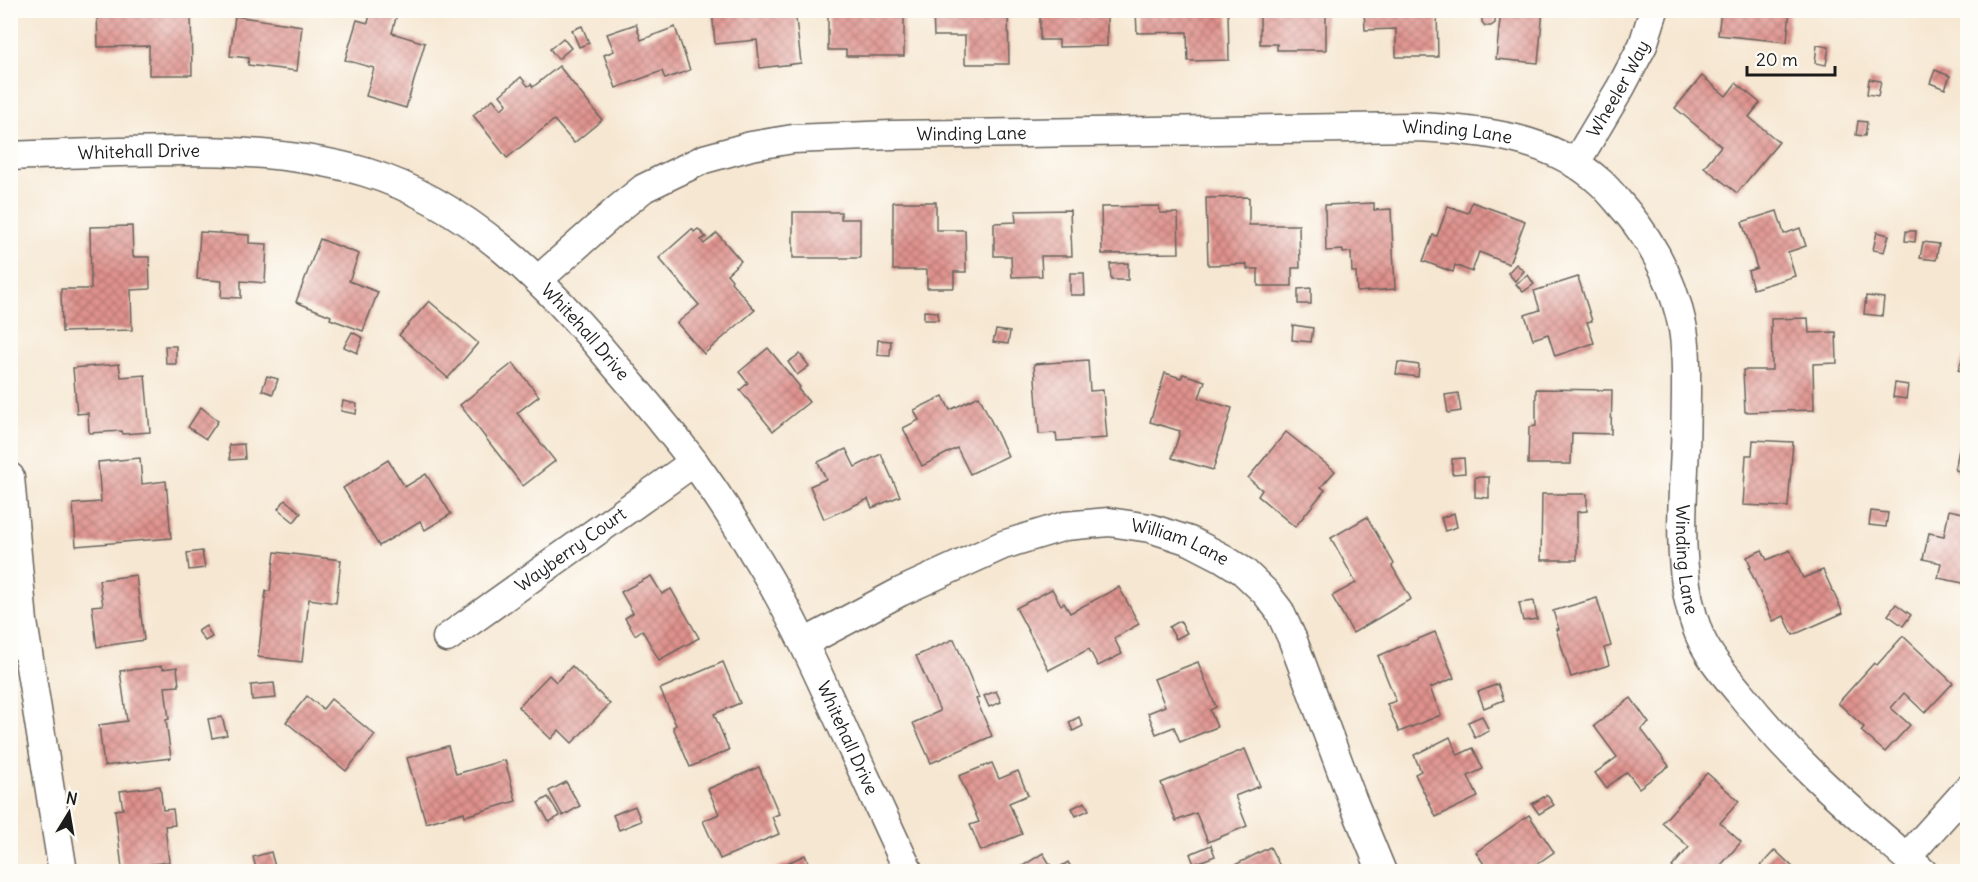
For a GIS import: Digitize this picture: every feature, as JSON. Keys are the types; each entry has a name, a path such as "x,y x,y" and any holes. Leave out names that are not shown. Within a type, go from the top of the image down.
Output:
{"street":[{"name":"Wheeler Way","path":"1575,164 1643,45 1654,10"},
{"name":"Winding Lane","path":"538,280 618,208 644,188 704,159 751,146 793,139 892,135 1416,127 1460,129 1513,137 1537,144 1575,164 1600,182 1644,234 1660,260 1682,324 1686,356 1683,550 1689,600 1699,635 1717,665 1763,722 1810,772 1915,864"},
{"name":"Whitehall Drive","path":"10,156 231,152 296,158 366,173 426,198 483,232 538,280 590,335 694,462 757,558 804,643 909,872"},
{"name":"Wayberry Court","path":"447,638 694,462"},
{"path":"10,477 23,622 63,872"},
{"name":"William Lane","path":"804,643 900,592 1003,545 1065,526 1109,522 1150,528 1190,541 1221,557 1243,572 1265,592 1280,610 1382,872"},
{"path":"1915,864 1968,789"}],"building":[{"path":"97,10 191,10 192,75 149,75 149,46 98,47"},
{"path":"371,10 398,10 392,33 425,43 406,108 366,96 374,68 345,60 357,20 368,23"},
{"path":"712,10 795,10 801,63 760,68 757,40 715,44"},
{"path":"828,10 904,10 904,56 846,56 846,50 828,50"},
{"path":"933,10 1008,10 1009,64 965,64 965,36 934,36"},
{"path":"1040,10 1107,10 1107,46 1059,47 1059,40 1040,40"},
{"path":"1136,10 1228,10 1229,60 1188,61 1187,32 1137,33"},
{"path":"1260,10 1326,10 1326,50 1277,50 1277,44 1260,44"},
{"path":"1364,10 1437,10 1438,57 1396,57 1396,29 1365,30"},
{"path":"1482,10 1496,10 1495,23 1485,26 1482,22"},
{"path":"1501,10 1543,10 1538,63 1496,59"},
{"path":"1721,10 1790,10 1787,42 1718,35"},
{"path":"235,16 302,26 297,71 248,65 249,58 230,56"},
{"path":"636,24 641,40 675,27 690,70 665,79 662,71 616,88 604,55 614,51 607,34"},
{"path":"582,26 589,43 579,47 572,30"},
{"path":"563,38 571,48 558,59 550,49"},
{"path":"1817,45 1829,47 1826,65 1815,63"},
{"path":"559,66 602,120 574,143 554,120 507,158 473,115 493,99 501,109 507,104 500,95 521,77 528,86 531,84 533,87"},
{"path":"1935,70 1950,76 1945,89 1930,83"},
{"path":"1702,76 1726,96 1736,83 1760,103 1749,117 1779,142 1737,193 1704,167 1721,146 1675,108"},
{"path":"1869,79 1881,81 1878,96 1867,94"},
{"path":"1858,121 1867,122 1865,136 1856,135"},
{"path":"1249,197 1249,225 1299,225 1300,268 1292,268 1292,286 1258,286 1258,269 1247,269 1247,264 1208,265 1206,198"},
{"path":"893,202 936,202 936,230 965,230 966,272 954,272 954,288 927,288 927,270 893,270"},
{"path":"1472,202 1525,221 1509,264 1479,252 1472,272 1455,265 1453,272 1423,261 1433,235 1437,236 1448,206 1468,213"},
{"path":"1374,203 1374,210 1391,209 1395,289 1357,292 1356,272 1352,272 1351,252 1326,251 1325,205"},
{"path":"1159,206 1160,213 1178,213 1179,253 1102,254 1101,207"},
{"path":"1070,210 1072,256 1041,256 1042,276 1012,277 1011,256 994,256 994,223 1016,222 1015,211"},
{"path":"1777,211 1784,234 1800,228 1806,246 1788,252 1795,276 1753,289 1748,271 1757,268 1742,222"},
{"path":"793,212 841,212 841,219 860,219 860,258 793,258"},
{"path":"132,226 133,257 149,257 150,289 131,290 132,330 62,332 61,289 91,289 90,227"},
{"path":"692,229 694,232 698,229 706,237 701,240 704,244 717,233 741,261 727,274 755,310 704,354 677,323 699,305 659,258"},
{"path":"1906,231 1916,231 1915,242 1905,241"},
{"path":"200,232 249,235 249,243 267,244 265,283 241,281 241,298 221,297 222,281 197,279"},
{"path":"1877,232 1889,235 1884,252 1873,250"},
{"path":"320,239 359,254 349,281 378,292 363,331 330,319 331,316 296,302"},
{"path":"1923,242 1939,244 1936,260 1920,258"},
{"path":"1128,263 1128,280 1111,280 1110,264"},
{"path":"1516,264 1524,271 1515,281 1508,273"},
{"path":"1070,273 1084,273 1085,295 1070,295"},
{"path":"1528,275 1534,284 1523,292 1516,284"},
{"path":"1578,277 1592,321 1587,322 1594,343 1555,356 1548,334 1533,339 1525,315 1540,310 1534,291"},
{"path":"1311,288 1311,304 1298,304 1298,289"},
{"path":"1866,296 1884,298 1882,316 1864,314"},
{"path":"429,301 478,343 448,378 399,335"},
{"path":"924,311 938,312 938,320 924,320"},
{"path":"1808,318 1809,333 1836,332 1837,363 1813,364 1814,410 1745,412 1743,370 1772,370 1771,319"},
{"path":"1293,325 1313,328 1311,342 1292,340"},
{"path":"996,330 1010,332 1008,344 993,342"},
{"path":"352,332 363,338 357,353 344,347"},
{"path":"878,340 891,341 890,356 877,355"},
{"path":"1968,345 1968,373 1958,370"},
{"path":"165,346 176,346 176,364 166,364"},
{"path":"768,348 800,387 798,389 809,402 773,431 740,390 748,383 739,372"},
{"path":"800,354 809,366 797,375 788,362"},
{"path":"1088,360 1090,391 1103,390 1107,438 1057,441 1056,433 1039,434 1034,364"},
{"path":"1398,362 1419,365 1418,377 1396,374"},
{"path":"513,363 539,396 517,413 555,461 523,486 460,405"},
{"path":"119,364 121,377 145,375 150,432 89,433 88,413 77,414 73,368"},
{"path":"1165,373 1181,378 1183,374 1205,381 1199,398 1232,408 1213,470 1172,458 1180,431 1150,422"},
{"path":"267,376 278,379 273,394 262,390"},
{"path":"1895,383 1908,385 1906,399 1893,397"},
{"path":"1536,389 1612,390 1611,434 1572,433 1571,464 1528,464 1529,427 1536,426"},
{"path":"1458,393 1461,411 1448,413 1445,395"},
{"path":"943,396 950,410 979,396 1008,456 970,474 957,448 922,466 903,428 919,420 914,410"},
{"path":"343,401 357,404 356,414 341,411"},
{"path":"201,407 218,421 206,439 188,427"},
{"path":"1966,413 1968,413 1968,473 1955,470"},
{"path":"1286,432 1335,471 1321,487 1325,490 1295,527 1258,496 1262,490 1248,478"},
{"path":"1753,440 1793,442 1788,507 1743,505 1746,455 1752,455"},
{"path":"244,444 245,459 230,460 229,445"},
{"path":"846,449 855,467 881,454 900,496 872,508 868,499 824,519 810,486 826,479 818,462"},
{"path":"140,458 142,484 166,481 171,538 76,546 73,504 101,502 98,462"},
{"path":"1464,458 1465,473 1452,474 1452,459"},
{"path":"388,460 405,487 426,474 451,514 425,530 420,521 379,546 343,488"},
{"path":"1475,477 1489,477 1489,498 1475,497"},
{"path":"1542,494 1587,494 1587,511 1577,512 1577,560 1541,560"},
{"path":"285,500 301,513 294,522 278,509"},
{"path":"1949,510 1968,514 1968,584 1938,578 1941,563 1923,559 1929,533 1944,536"},
{"path":"1871,511 1888,513 1886,527 1869,525"},
{"path":"1454,513 1457,527 1445,531 1441,518"},
{"path":"1367,517 1411,599 1353,633 1332,596 1356,583 1331,538"},
{"path":"1762,550 1767,560 1790,550 1803,578 1823,570 1843,613 1793,635 1784,616 1773,621 1749,568 1751,567 1747,557"},
{"path":"202,551 205,568 189,570 187,553"},
{"path":"275,552 341,560 336,603 309,599 302,662 258,657 266,591 270,591"},
{"path":"136,575 144,640 97,647 92,606 103,605 99,580"},
{"path":"651,576 662,594 671,589 699,638 659,660 642,630 635,635 625,618 633,613 621,592"},
{"path":"1119,587 1139,624 1114,638 1122,654 1098,666 1089,649 1049,670 1016,608 1052,589 1061,605 1064,603 1070,613"},
{"path":"1597,598 1611,646 1604,648 1609,665 1571,677 1556,629 1559,629 1553,611"},
{"path":"1534,601 1537,619 1523,621 1519,603"},
{"path":"1896,604 1911,615 1903,626 1888,615"},
{"path":"1180,621 1187,633 1176,639 1169,627"},
{"path":"206,626 212,637 205,641 198,631"},
{"path":"1435,632 1454,678 1430,688 1441,715 1399,732 1387,704 1396,701 1378,656"},
{"path":"1903,636 1953,683 1925,713 1904,693 1891,708 1910,725 1885,752 1861,731 1864,727 1838,703 1874,663 1877,665"},
{"path":"954,639 992,736 931,763 913,723 940,711 916,656"},
{"path":"723,662 740,703 714,714 729,750 690,767 673,727 676,725 660,689"},
{"path":"1198,662 1216,707 1210,710 1217,727 1180,742 1174,727 1156,734 1148,713 1165,706 1154,679"},
{"path":"162,666 163,669 177,667 179,686 165,687 171,758 104,766 99,725 127,721 120,671"},
{"path":"572,666 610,704 572,743 559,730 551,739 518,707 549,675 556,682"},
{"path":"274,683 276,698 252,700 251,685"},
{"path":"1498,684 1504,700 1484,708 1478,692"},
{"path":"996,691 1001,702 989,707 984,696"},
{"path":"307,696 323,709 331,699 375,735 346,771 286,722"},
{"path":"1631,698 1649,723 1641,729 1669,766 1639,788 1627,772 1606,788 1595,773 1617,757 1594,726"},
{"path":"1482,716 1489,731 1475,738 1468,722"},
{"path":"222,717 227,735 212,738 208,719"},
{"path":"1079,717 1083,726 1073,731 1069,722"},
{"path":"1450,737 1458,755 1473,748 1483,769 1468,776 1478,797 1436,817 1415,774 1421,771 1414,755"},
{"path":"448,746 456,774 505,760 516,801 465,816 464,812 426,823 407,758"},
{"path":"1245,749 1260,786 1235,796 1247,826 1208,842 1196,813 1176,821 1161,783"},
{"path":"992,763 999,779 1018,771 1028,795 1009,803 1022,834 981,851 970,825 979,822 959,776"},
{"path":"759,767 779,814 772,817 779,834 720,859 703,821 719,814 708,789"},
{"path":"1707,773 1739,801 1720,823 1741,842 1715,872 1678,872 1672,867 1689,847 1662,823"},
{"path":"566,782 580,806 563,816 549,791"},
{"path":"160,786 163,810 173,809 175,825 165,826 169,862 122,868 115,810 123,809 120,791"},
{"path":"1547,795 1554,805 1539,814 1532,804"},
{"path":"548,797 560,816 549,822 538,803"},
{"path":"1085,802 1089,810 1076,816 1072,808"},
{"path":"635,806 641,821 619,830 613,815"},
{"path":"1529,815 1554,852 1534,866 1537,872 1489,872 1476,852"},
{"path":"1211,845 1215,856 1194,864 1190,854"},
{"path":"1270,847 1283,872 1229,872 1227,869"},
{"path":"1775,850 1798,872 1755,872"},
{"path":"271,852 275,867 257,872 253,857"},
{"path":"1043,853 1054,871 1068,862 1074,872 1013,872"},
{"path":"805,855 812,872 768,872"}]}
